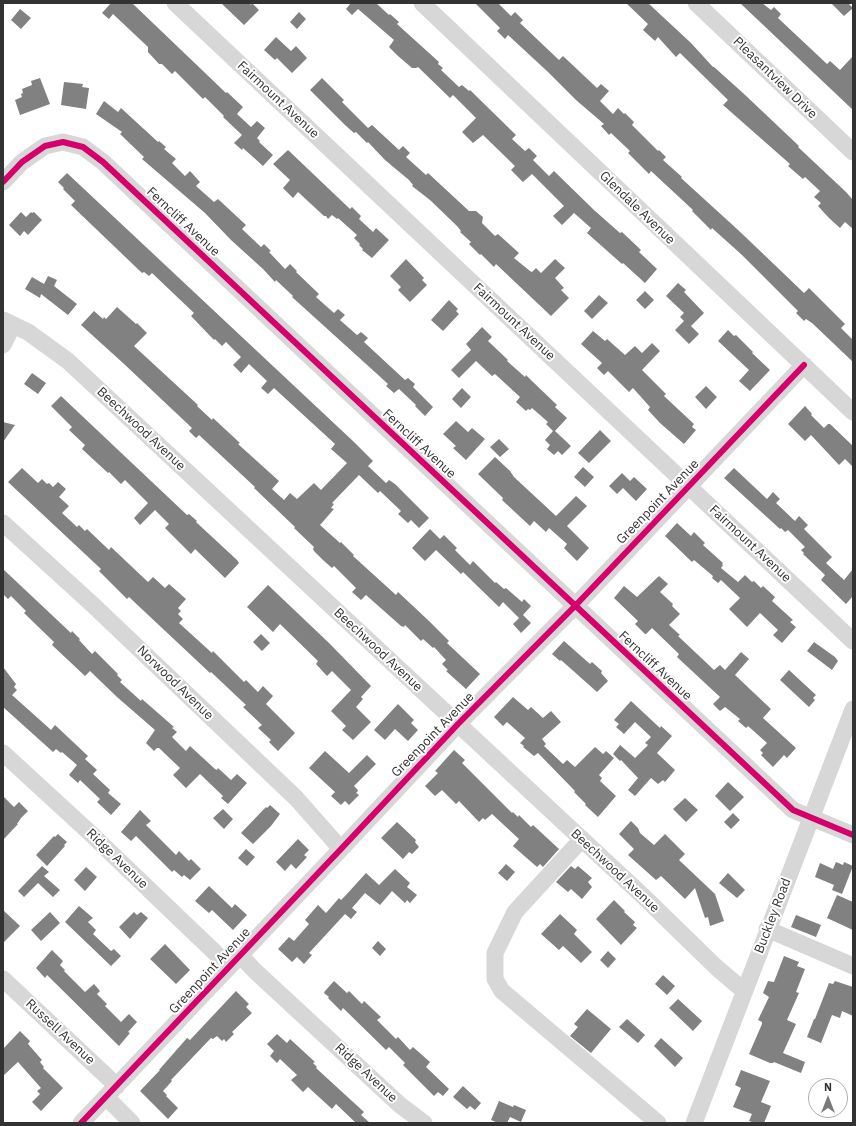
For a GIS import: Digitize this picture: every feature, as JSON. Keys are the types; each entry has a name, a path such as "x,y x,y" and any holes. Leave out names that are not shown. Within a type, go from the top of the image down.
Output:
{"street":[{"name":"Fairmount Avenue","path":"175,3 853,641"},
{"name":"Glendale Avenue","path":"422,3 853,412"},
{"name":"Pleasantview Drive","path":"696,3 853,152"},
{"name":"Ferncliff Avenue","path":"3,182 22,162 45,146 63,142 83,147 103,162 793,810 853,835"},
{"path":"3,345 8,322"},
{"name":"Beechwood Avenue","path":"8,322 28,332 68,361 582,839 716,967 744,991"},
{"name":"Greenpoint Avenue","path":"81,1123 458,724 575,606 804,365"},
{"name":"Norwood Avenue","path":"3,523 93,605 296,798 341,849"},
{"name":"Buckley Road","path":"694,1123 767,929 853,709"},
{"name":"Ridge Avenue","path":"3,753 89,832 235,960 254,971 400,1105 424,1123"},
{"path":"582,839 515,912 495,953 495,978 502,991 658,1123"},
{"path":"767,929 853,966"},
{"name":"Russell Avenue","path":"3,979 111,1092 132,1123"}],"building":[{"path":"111,3 132,3 226,93 227,92 243,107 237,114 251,127 257,121 265,128 257,138 260,141 259,142 273,155 263,166 243,148 242,150 234,143 242,135 205,97 203,99 175,71 172,74 162,64 159,64 148,52 148,47 113,14 109,19 102,13"},
{"path":"221,3 249,3 251,5 252,3 259,10 244,25"},
{"path":"351,3 376,3 389,15 390,14 399,22 397,24 439,62 438,64 443,68 441,70 459,87 462,85 469,91 470,90 516,135 512,139 525,151 529,148 537,156 533,160 549,176 554,171 594,210 620,233 622,232 641,250 639,252 657,269 645,283 587,233 591,228 574,213 562,225 553,216 564,206 532,174 523,182 511,170 515,166 483,135 473,143 462,132 476,118 453,95 450,98 418,67 412,68 398,56 389,47 394,40 358,9 352,15 346,9"},
{"path":"475,3 498,3 511,16 515,12 523,20 520,23 559,60 563,56 597,88 601,84 609,91 600,101 613,114 618,108 624,114 625,113 634,122 632,125 666,157 663,160 682,177 681,178 804,293 809,288 845,324 841,328 853,340 853,362 812,323 806,319 804,321 796,313 798,311 742,255 712,228 711,230 692,211 693,210 651,171 649,174 628,153 630,151 611,133 609,135 601,126 604,124 576,100 548,72 508,35 505,39 497,31 500,28"},
{"path":"626,3 648,3 691,43 713,67 743,93 846,192 853,200 853,229 845,222 840,228 829,218 818,206 821,203 814,197 820,191 805,177 803,179 788,166 790,164 723,105 728,100 680,53 676,57 658,37 655,41 643,30 648,24"},
{"path":"740,3 762,3 771,10 774,7 781,14 778,18 827,64 830,61 840,70 853,56 853,110"},
{"path":"831,3 848,3 853,8 844,16"},
{"path":"20,9 31,18 21,29 11,20"},
{"path":"299,12 306,19 297,29 290,22"},
{"path":"276,37 291,51 296,46 307,58 292,73 277,58 275,60 264,50"},
{"path":"40,78 50,104 20,115 15,100 22,97 22,89 32,85 31,81"},
{"path":"322,78 344,100 342,102 368,128 372,125 399,150 403,146 410,153 406,157 426,175 428,173 469,211 476,211 483,217 482,223 495,236 498,234 519,253 514,258 530,271 532,272 536,268 541,273 555,259 565,268 555,278 564,288 561,290 569,298 551,316 496,264 494,267 481,254 480,255 469,244 471,242 460,232 461,231 457,226 430,200 412,186 413,185 409,180 385,160 368,142 367,143 356,132 354,133 345,125 310,90"},
{"path":"64,82 83,84 82,87 89,88 86,109 61,105"},
{"path":"104,101 118,112 121,108 158,142 159,141 166,147 164,149 176,159 172,163 185,176 190,171 200,182 196,186 214,202 218,199 246,225 242,229 261,247 264,244 271,251 269,252 285,269 290,264 297,271 296,272 319,294 316,297 334,313 338,309 345,315 340,320 357,335 361,332 368,338 364,342 405,380 408,378 415,384 413,387 433,407 425,416 399,389 394,393 386,386 388,384 292,297 293,296 276,280 275,282 205,213 142,159 144,157 120,134 122,132 96,114"},
{"path":"288,150 350,209 352,207 361,216 359,219 373,232 376,228 389,240 372,258 362,250 363,249 359,245 360,244 354,238 357,235 338,218 337,219 332,215 328,219 298,192 293,198 283,188 290,180 273,164"},
{"path":"67,173 354,442 373,461 368,466 386,483 389,480 395,484 429,518 419,528 411,520 408,523 398,514 401,511 380,491 378,493 359,475 332,503 334,504 331,508 334,509 320,525 340,543 341,542 354,555 353,556 396,595 398,592 449,641 447,643 480,674 466,689 446,671 448,670 442,664 446,660 434,647 433,648 423,639 421,641 405,625 404,627 401,626 366,595 361,600 352,592 356,588 334,566 332,568 314,551 314,547 254,488 255,487 199,435 196,438 189,431 192,428 81,325 94,311 103,319 104,317 106,319 117,307 136,324 137,323 147,333 134,346 198,405 197,406 212,420 213,418 240,443 238,444 279,481 272,489 284,500 290,493 297,499 314,483 321,490 347,463 331,449 335,444 274,388 268,394 261,388 267,381 249,364 241,373 233,365 241,357 226,342 222,346 215,339 214,340 191,316 194,313 152,273 149,276 144,272 142,273 71,205 75,201 58,182"},
{"path":"21,212 26,217 31,212 34,212 42,220 28,235 24,231 20,236 9,225"},
{"path":"406,259 424,278 422,280 427,285 410,302 398,290 401,287 390,276"},
{"path":"48,276 57,280 54,286 77,304 68,315 41,294 40,298 25,289 32,277 44,284"},
{"path":"678,283 686,290 684,292 704,313 691,326 699,334 689,344 675,330 684,321 680,317 684,313 666,296"},
{"path":"645,291 654,300 645,309 636,300"},
{"path":"599,295 608,303 592,319 584,311"},
{"path":"449,300 458,309 456,311 459,314 443,331 431,320"},
{"path":"482,327 492,337 488,341 508,360 507,361 525,377 526,375 557,405 555,407 567,418 555,431 571,446 562,455 558,451 554,455 547,449 550,445 545,440 553,431 546,424 548,422 532,408 526,411 516,402 520,397 495,374 492,376 476,361 459,378 451,370 471,350 466,344"},
{"path":"728,330 734,336 736,335 770,370 750,391 739,381 749,370 718,341"},
{"path":"593,331 605,341 607,339 625,355 635,346 642,353 652,343 660,351 642,370 666,394 664,396 694,424 692,427 696,430 684,444 660,423 648,410 650,407 633,388 629,392 608,371 604,375 597,368 602,363 581,344"},
{"path":"32,373 46,383 38,394 24,384"},
{"path":"706,386 717,397 706,409 695,397"},
{"path":"462,388 471,397 461,408 452,399"},
{"path":"61,396 187,515 189,514 197,521 196,522 237,560 239,563 225,578 195,549 191,554 165,528 169,524 155,510 140,525 134,518 148,503 125,480 121,484 82,449 85,445 69,430 72,427 51,406"},
{"path":"805,406 812,414 811,415 824,428 830,424 853,446 853,467 845,459 839,465 811,435 805,441 788,424"},
{"path":"456,421 468,432 472,428 485,439 466,460 453,448 456,446 443,434"},
{"path":"3,422 15,425 3,442"},
{"path":"600,430 611,441 589,463 578,453"},
{"path":"499,439 509,449 500,457 490,447"},
{"path":"495,457 556,516 576,496 587,506 567,526 589,548 577,561 564,548 567,544 549,528 546,532 534,521 530,526 502,500 503,498 478,474"},
{"path":"583,467 594,477 585,487 574,477"},
{"path":"22,468 38,483 42,479 53,487 58,482 66,489 59,497 69,506 62,513 77,527 79,525 85,531 87,529 109,550 111,547 148,582 153,577 165,588 169,584 186,599 178,608 181,611 178,614 183,619 179,623 212,653 213,651 244,682 246,680 258,692 263,686 273,696 266,704 295,733 278,751 269,742 271,740 258,728 262,725 243,707 246,705 129,597 127,599 99,571 101,569 8,482"},
{"path":"734,468 767,499 773,492 780,499 776,503 795,521 799,516 808,525 804,529 832,557 826,563 844,580 853,569 853,596 846,604 821,580 825,575 803,554 804,553 801,550 805,547 788,530 785,532 781,528 780,529 724,478"},
{"path":"622,473 630,481 634,477 647,489 636,501 623,488 617,494 609,486"},
{"path":"677,523 691,536 694,532 705,543 703,545 723,563 721,568 738,582 745,575 761,588 763,586 775,597 772,601 793,620 790,622 796,627 782,643 773,635 778,630 760,613 747,627 729,609 740,598 721,580 718,583 712,578 713,576 694,560 692,562 665,536"},
{"path":"430,529 440,539 444,535 457,548 455,550 470,565 473,561 495,583 496,582 504,589 506,588 522,602 524,599 531,606 523,615 531,623 521,633 513,624 519,618 503,602 499,607 463,572 461,574 436,550 425,561 412,548"},
{"path":"3,569 71,633 72,631 92,654 95,651 118,674 117,675 122,680 120,682 174,727 172,728 177,732 172,737 186,751 190,746 215,769 217,770 218,768 231,780 237,774 247,783 228,804 221,798 223,796 200,774 186,788 173,775 180,768 159,748 154,751 146,743 155,730 90,671 85,676 52,645 54,642 24,613 26,611 11,596 8,599 3,594"},
{"path":"659,576 668,584 660,592 673,604 672,606 680,614 669,625 680,635 678,636 714,670 720,665 725,670 741,652 749,659 735,675 771,709 763,718 796,748 787,758 784,755 773,767 761,755 763,753 760,750 767,743 748,726 746,728 738,721 740,719 725,707 720,711 713,704 720,697 677,657 679,654 652,628 645,634 635,624 638,621 614,598 624,586 637,597"},
{"path":"268,585 329,643 371,686 361,697 363,699 356,707 371,722 353,740 342,730 346,726 331,711 351,690 332,671 327,676 316,664 318,661 280,624 273,632 247,607"},
{"path":"261,634 270,643 262,651 253,642"},
{"path":"564,641 590,664 592,662 602,671 601,673 608,681 597,692 561,660 560,661 552,654"},
{"path":"814,642 835,657 838,661 832,670 807,651"},
{"path":"3,667 16,684 14,687 17,690 12,695 51,730 55,725 88,756 85,759 97,770 93,774 110,790 108,793 121,804 111,815 97,802 100,799 80,780 78,783 69,775 77,765 62,752 61,753 56,749 53,752 3,707"},
{"path":"789,670 816,695 813,698 815,700 809,707 780,680"},
{"path":"513,697 528,710 531,707 543,718 551,711 561,722 542,739 546,744 544,746 563,764 567,760 575,767 595,747 603,754 606,751 614,758 599,775 602,778 600,781 616,796 598,817 585,805 586,804 574,792 575,791 538,753 534,756 523,747 524,746 520,743 525,738 507,722 503,726 494,717"},
{"path":"631,701 660,728 661,726 672,736 657,753 675,770 665,782 663,780 658,784 651,778 635,796 628,790 638,778 621,760 620,761 613,754 620,745 635,758 648,745 645,743 651,737 635,722 624,734 616,727 619,724 614,720"},
{"path":"398,704 414,720 411,723 418,730 408,741 395,729 385,740 374,730"},
{"path":"454,750 465,760 462,763 512,813 513,812 518,817 519,815 531,827 533,825 559,849 543,867 540,864 537,867 513,846 519,839 492,814 485,820 483,818 479,822 459,801 456,804 442,790 435,796 425,786 438,773 435,771"},
{"path":"325,751 349,773 367,755 376,764 354,786 358,791 356,793 359,795 349,805 345,801 341,805 331,796 335,792 309,768"},
{"path":"728,782 744,797 730,811 715,796"},
{"path":"3,796 14,807 19,802 28,811 3,840"},
{"path":"685,798 698,810 686,822 673,809"},
{"path":"270,805 280,814 271,826 253,844 241,833 266,807 267,808"},
{"path":"223,809 233,819 224,829 213,818"},
{"path":"140,810 151,821 146,825 176,855 179,851 189,861 191,859 201,869 190,880 184,875 182,877 174,870 172,872 136,836 131,841 121,832"},
{"path":"733,813 740,820 731,829 724,822"},
{"path":"631,821 638,828 640,833 654,845 665,834 685,854 679,860 715,894 724,921 710,926 708,917 705,918 695,888 685,899 661,876 656,880 628,855 634,849 619,834"},
{"path":"397,822 416,840 415,842 419,847 412,854 409,852 403,859 381,838"},
{"path":"58,834 67,842 47,866 36,855 54,836 55,837"},
{"path":"298,839 309,850 304,855 307,857 296,869 291,864 285,871 276,862"},
{"path":"246,849 255,857 247,866 238,858"},
{"path":"836,862 843,865 844,862 853,866 842,894 832,890 834,885 815,877 820,863 833,869"},
{"path":"506,864 515,872 507,881 498,873"},
{"path":"42,866 49,872 44,876 60,890 53,897 38,883 24,897 18,891"},
{"path":"571,866 575,869 578,866 592,878 588,882 592,887 582,899 571,889 568,892 556,882"},
{"path":"86,867 97,877 85,891 74,880"},
{"path":"395,869 410,883 407,887 417,895 410,903 407,900 405,903 392,891 380,905 365,893 352,908 357,912 351,919 345,914 309,953 312,955 304,964 297,957 292,962 278,949 289,937 294,941 309,924 305,920 318,905 326,913 339,898 341,900 346,895 366,873 379,885"},
{"path":"728,873 745,890 737,898 719,883"},
{"path":"209,886 232,908 235,904 247,915 233,930 212,910 209,913 195,901"},
{"path":"837,895 853,902 853,930 827,918"},
{"path":"614,900 635,922 633,925 637,928 621,945 596,919"},
{"path":"79,906 93,918 88,922 96,930 93,934 111,951 114,949 121,956 111,966 65,922"},
{"path":"3,910 20,926 3,943"},
{"path":"50,912 60,923 41,941 31,930"},
{"path":"134,912 137,915 141,912 148,918 130,939 119,927"},
{"path":"560,914 577,930 574,934 592,952 581,963 563,946 559,950 541,934"},
{"path":"796,915 821,925 816,937 791,927"},
{"path":"378,941 386,949 380,956 372,948"},
{"path":"165,944 190,970 176,984 150,959"},
{"path":"52,950 63,961 60,965 65,970 64,971 85,992 94,984 100,991 97,994 107,1004 105,1006 121,1022 129,1014 137,1022 119,1046 47,975 45,978 36,968"},
{"path":"608,951 616,959 608,968 600,960"},
{"path":"784,956 799,962 797,966 805,969 796,992 799,993 787,1020 796,1024 783,1053 805,1062 801,1073 774,1062 770,1063 749,1054 762,1024 762,1022 758,1020 769,997 763,993 768,981 774,982"},
{"path":"663,975 675,986 667,995 655,984"},
{"path":"334,981 347,993 349,991 362,1004 364,1001 381,1017 377,1020 396,1039 398,1037 410,1050 413,1047 430,1062 426,1067 449,1089 443,1096 438,1092 434,1096 403,1065 405,1063 389,1047 386,1050 343,1008 341,1011 328,998 329,997 324,993"},
{"path":"835,981 853,987 853,1016 842,1011 840,1018 832,1015 821,1043 807,1037 829,983 833,984"},
{"path":"236,991 249,1004 246,1007 252,1013 232,1032 234,1034 226,1042 224,1039 222,1041 217,1036 213,1039 211,1038 171,1080 172,1081 163,1091 178,1108 168,1119 140,1091 187,1038 190,1040"},
{"path":"678,999 702,1021 693,1031 669,1008"},
{"path":"587,1009 611,1029 591,1053 570,1036 578,1027 574,1024"},
{"path":"627,1019 645,1035 638,1043 619,1027"},
{"path":"20,1031 30,1041 28,1044 42,1060 40,1062 44,1067 43,1068 63,1088 41,1111 32,1102 40,1094 37,1091 41,1088 18,1062 3,1076 3,1049"},
{"path":"277,1034 287,1043 290,1039 315,1062 313,1063 317,1067 316,1068 364,1112 361,1115 370,1123 356,1123 336,1104 332,1109 308,1087 303,1092 291,1080 297,1075 280,1059 277,1063 270,1056 274,1051 267,1044"},
{"path":"661,1038 683,1058 675,1067 654,1046"},
{"path":"741,1070 770,1081 761,1102 771,1106 764,1123 749,1121 752,1114 733,1107 741,1088 735,1085"},
{"path":"463,1086 481,1103 475,1110 470,1106 467,1109 453,1097"},
{"path":"499,1101 513,1107 514,1105 526,1110 521,1122 510,1117 507,1123 498,1123 491,1120"}],"cycle path":[{"path":"3,182 22,162 45,146 63,142 83,147 103,162 793,810 853,835"},
{"path":"81,1123 458,724 575,606 804,365"}]}
